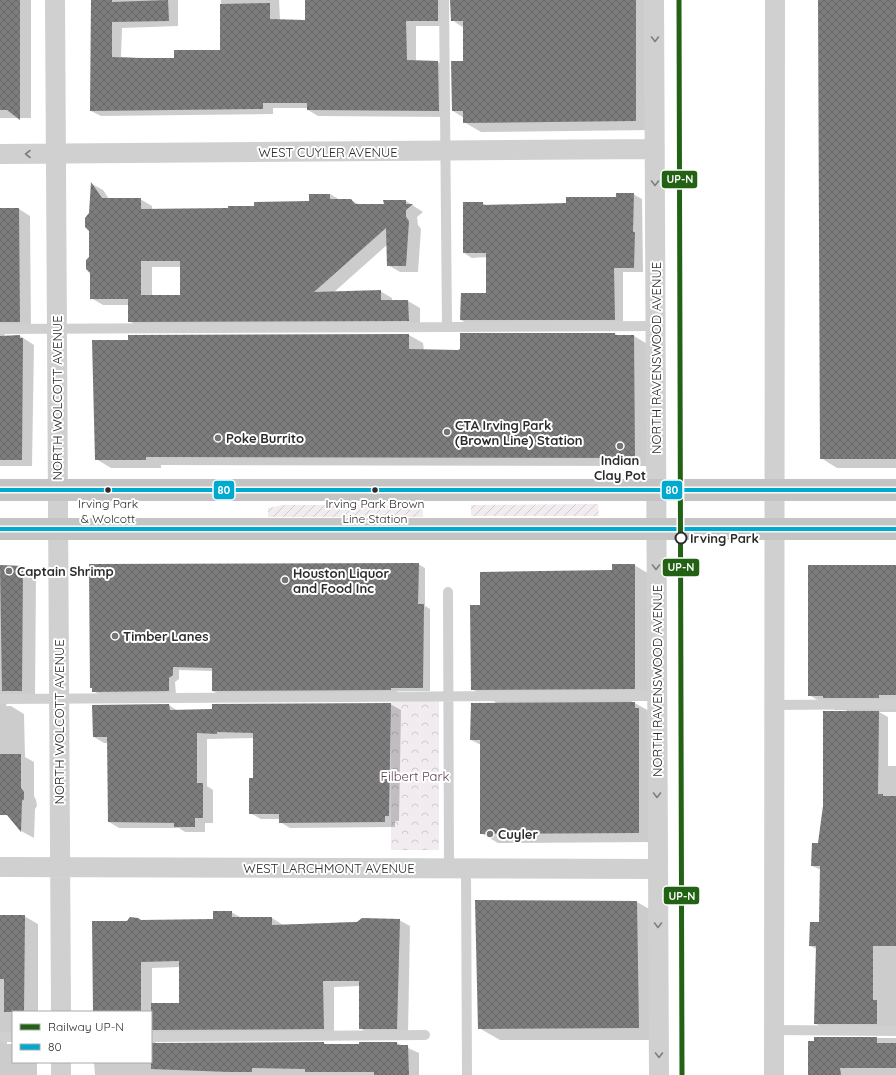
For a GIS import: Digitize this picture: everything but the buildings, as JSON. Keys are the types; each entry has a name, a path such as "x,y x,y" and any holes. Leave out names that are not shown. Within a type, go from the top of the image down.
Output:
{"main road":[{"path":"0,490 775,488 896,490"},
{"path":"0,529 896,529"}],"street":[{"name":"NORTH WOLCOTT AVENUE","path":"55,0 61,1011"},
{"name":"NORTH RAVENSWOOD AVENUE","path":"654,0 659,1075"},
{"path":"774,1075 775,0"},
{"name":"WEST CUYLER AVENUE","path":"0,154 655,149"},
{"name":"WEST LARCHMONT AVENUE","path":"0,867 658,868"},
{"path":"61,1063 61,1075"}],"lane":[{"path":"444,0 447,327"},
{"path":"0,329 656,326"},
{"path":"448,592 448,696 458,868 467,1075"},
{"path":"0,699 657,695"},
{"path":"775,705 896,704"},
{"path":"774,1030 896,1031"},
{"path":"152,1037 425,1035"},
{"path":"0,1037 12,1037"}],"green space":[{"path":"598,504 599,516 471,516 471,505"},
{"path":"283,505 423,505 423,517 268,517 268,508"},
{"name":"Filbert Park","path":"439,701 439,850 391,850 391,702"}],"rail line":[{"name":"UP-N","path":"679,0 682,1075"}],"transit line":[{"name":"80","path":"0,490 896,490"},
{"name":"80","path":"0,529 896,529"}],"place":[{"name":"CTA Irving Park (Brown Line) Station","path":"447,432"},
{"name":"Poke Burrito","path":"218,438"},
{"name":"Indian Clay Pot","path":"620,446"},
{"name":"Irving Park & Wolcott","path":"108,490"},
{"name":"Irving Park Brown Line Station","path":"375,490"},
{"name":"Irving Park","path":"681,538"},
{"name":"Captain Shrimp","path":"9,571"},
{"name":"Houston Liquor and Food Inc","path":"285,580"},
{"name":"Timber Lanes","path":"115,636"},
{"name":"Cuyler","path":"490,834"}]}
